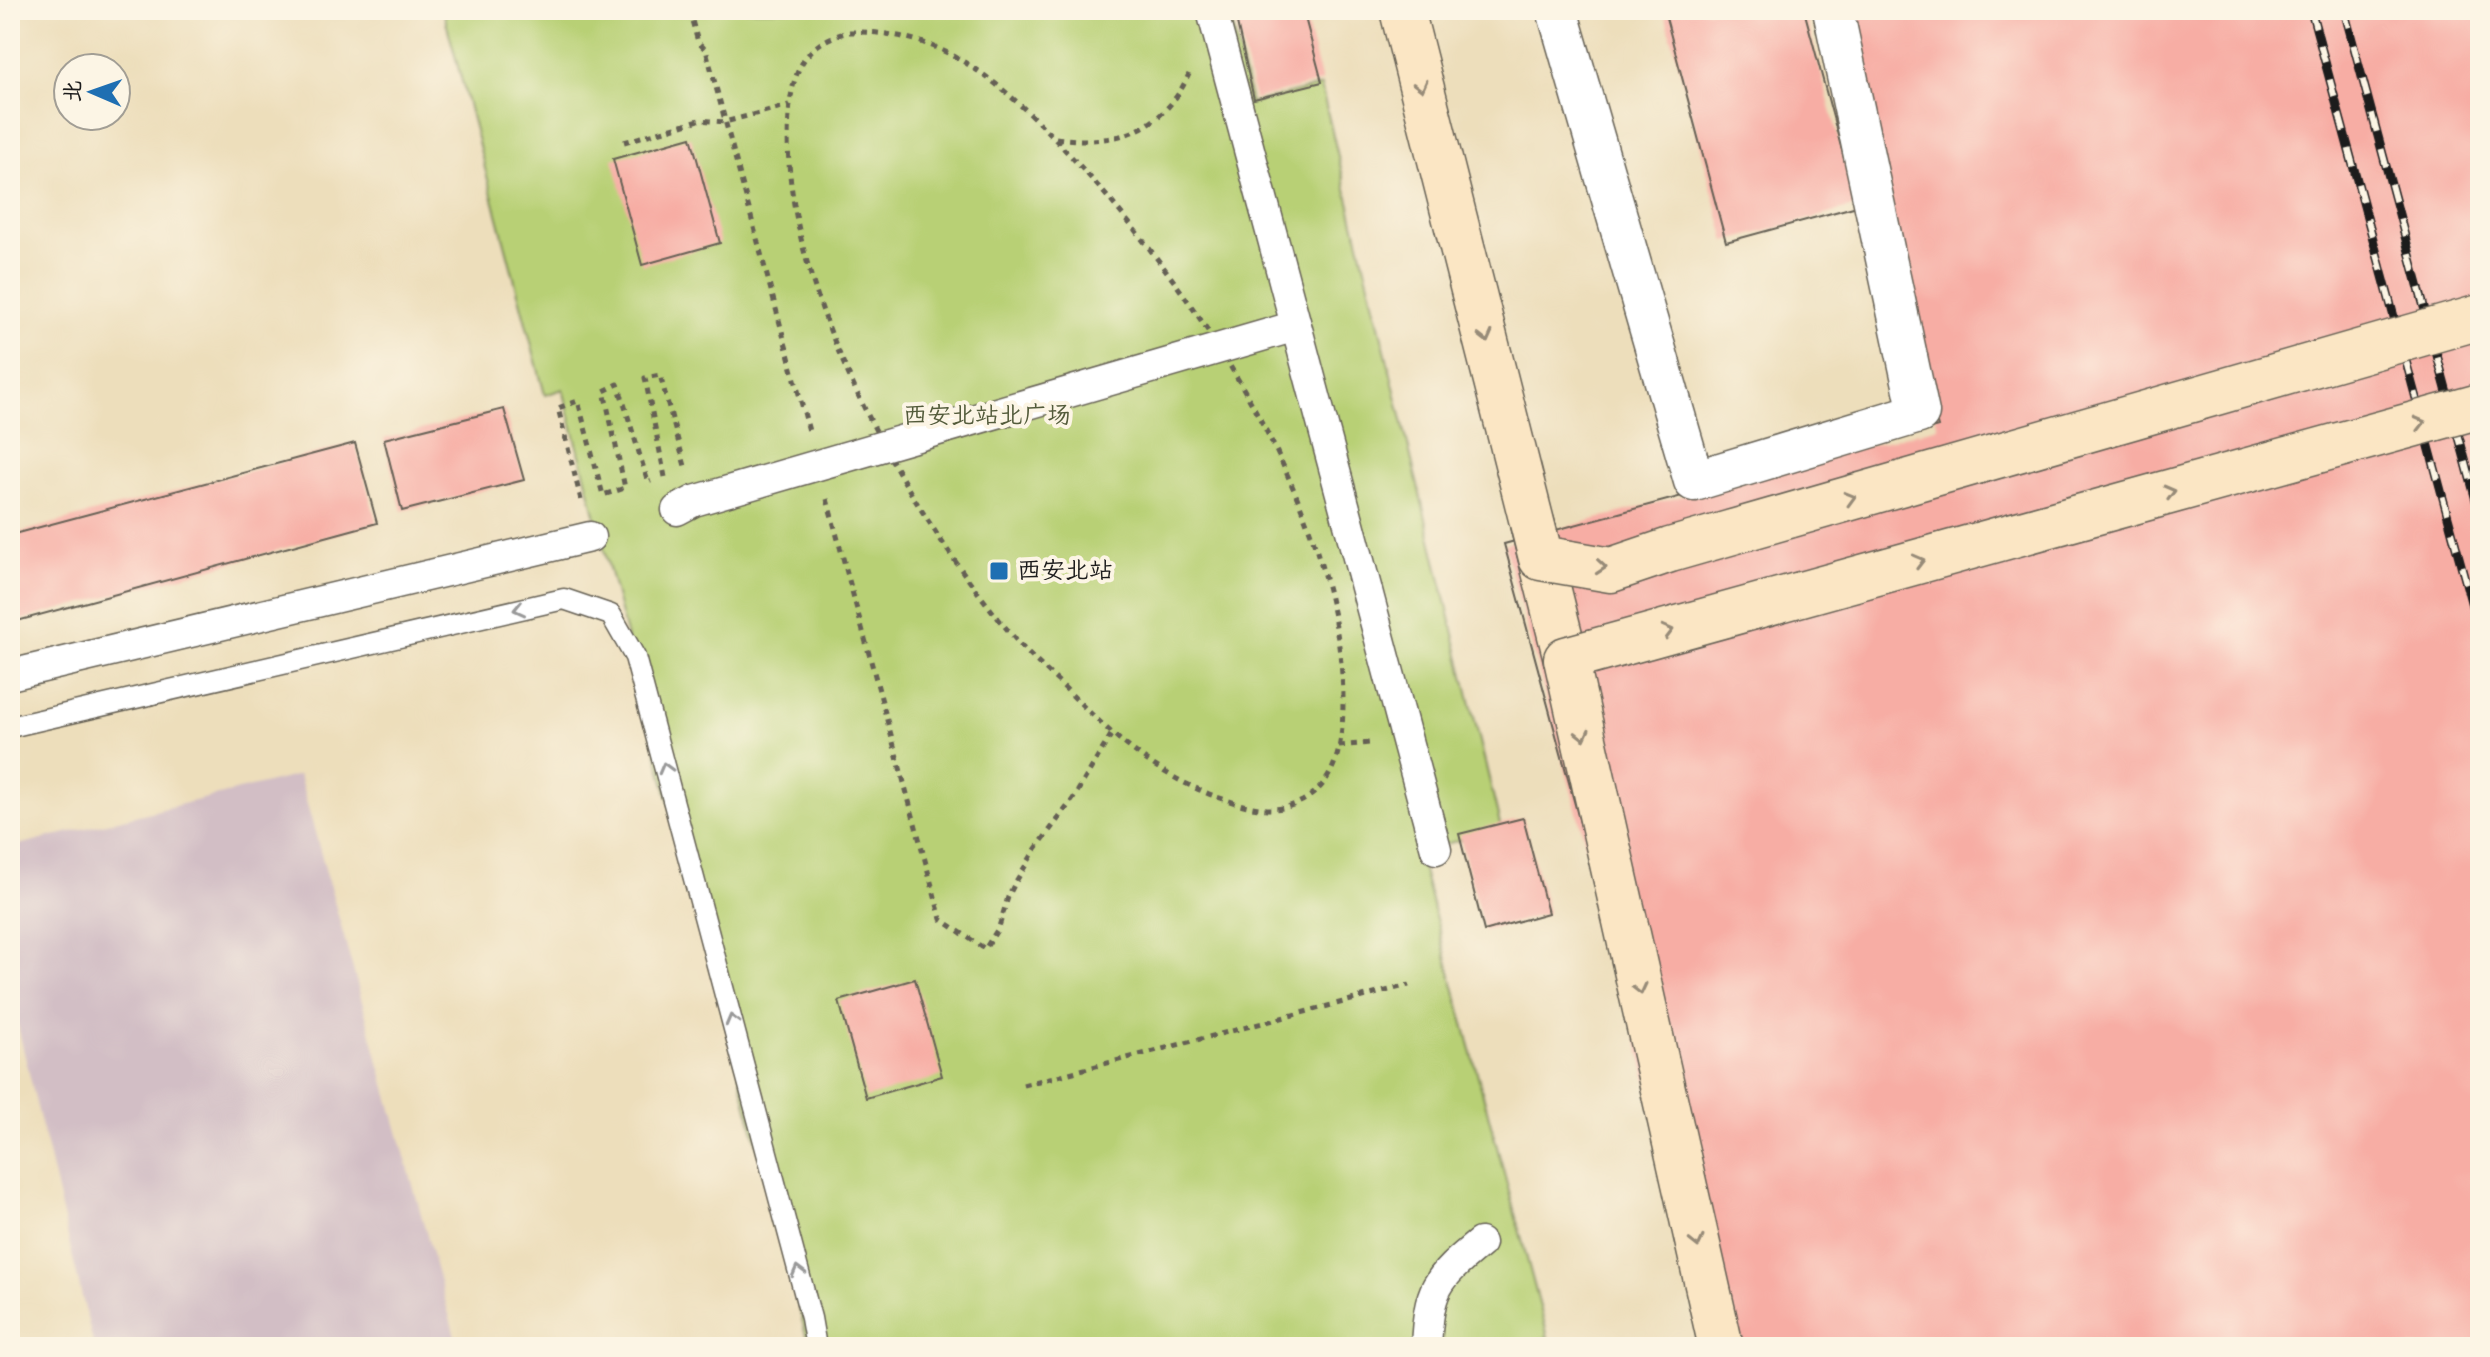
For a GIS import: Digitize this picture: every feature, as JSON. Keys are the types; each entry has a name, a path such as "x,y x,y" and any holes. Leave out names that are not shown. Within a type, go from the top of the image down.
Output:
{"main road":[{"path":"1402,10 1566,659 1721,1347"},
{"path":"1510,432 1541,558 1611,570 1670,550 2480,317"},
{"path":"1566,659 2480,406"}],"street":[{"path":"1557,10 1694,481 1919,413 1833,10"},
{"path":"1212,11 1436,849"},
{"path":"686,505 1296,326"},
{"path":"10,675 590,537"},
{"path":"1426,1347 1428,1308 1437,1284 1480,1243"}],"lane":[{"path":"10,727 564,599 611,615 635,657 803,1287 816,1347"}],"path":[{"path":"1055,138 1099,140 1130,134 1153,122 1173,104 1191,64"},
{"path":"624,142 699,120 725,122 789,105"},
{"path":"590,537 558,408 578,401 603,495 625,488 604,391 618,384 648,482 665,477 645,378 660,375 686,505"},
{"path":"985,949 999,927 1015,883 1073,799 1111,735"},
{"path":"1023,1085 1409,985"}],"shaded area":[{"path":"299,775 458,1347 94,1347 10,993 10,847"}],"green space":[{"name":"西安北站北广场","path":"443,10 1226,10 1230,13 1251,103 1321,86 1501,828 1418,852 1548,1337 1521,1347 809,1347 563,389 545,395"}],"building":[{"path":"1234,10 1303,10 1322,82 1254,99"},
{"path":"1664,10 1804,10 1857,206 1726,242"},
{"path":"1825,10 2480,10 2480,1347 1716,1347 1592,867 1504,544 1938,427"},
{"path":"691,137 720,243 642,265 613,159"},
{"path":"504,409 524,480 402,511 384,439"},
{"path":"355,443 377,523 10,623 10,535"},
{"path":"1523,818 1548,913 1484,931 1459,834"},
{"path":"915,979 942,1076 866,1098 839,1001"}],"railway":[{"path":"2311,10 2480,635"},
{"path":"2344,10 2480,515"}],"place":[{"name":"西安北站","path":"999,571"}]}
